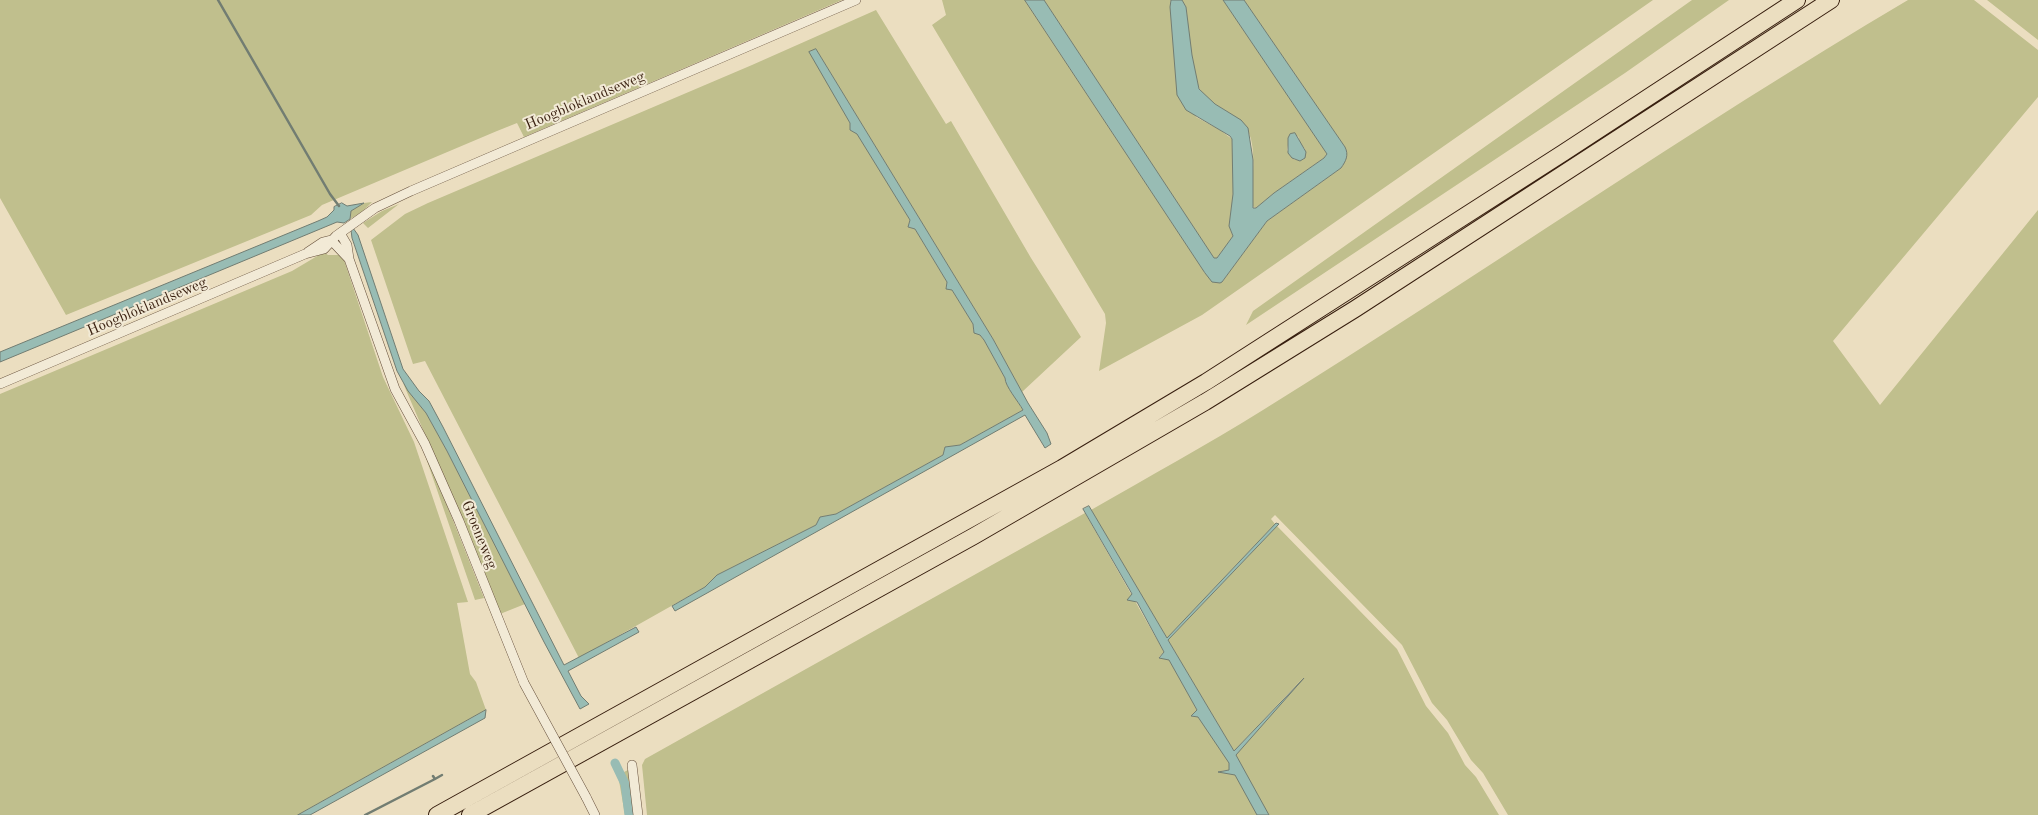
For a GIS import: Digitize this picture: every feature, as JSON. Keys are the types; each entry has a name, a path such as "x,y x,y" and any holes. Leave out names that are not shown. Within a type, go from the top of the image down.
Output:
{"highway":[{"path":"1726,46 1789,0"},
{"path":"437,815 1111,439 1294,327 1797,0"},
{"path":"470,815 974,536 1205,402 1368,300 1831,0"}],"street":[{"name":"Hoogbloklandseweg","path":"0,384 305,254 324,249 331,240 375,208 411,191 856,0"},
{"name":"Groeneweg","path":"343,231 349,259 395,389 431,458 524,683 595,815"},
{"name":"Groeneweg","path":"331,240 349,259"},
{"path":"632,765 638,815"}],"shaded area":[{"path":"0,0 842,0 524,137 517,123 497,131 322,205 311,215 66,315 0,198"},
{"path":"942,0 1025,0 1205,273 1222,282 1267,221 1341,168 1346,158 1345,147 1244,0 1653,0 1202,315 1099,371 1106,323 1105,314 932,25 946,15"},
{"path":"1044,0 1171,0 1170,2 1196,117 1220,130 1232,139 1234,180 1230,225 1233,236 1217,258 1214,258"},
{"path":"1182,0 1223,0 1327,154 1324,158 1274,193 1256,208 1252,206 1253,156 1251,139 1248,130 1235,117 1212,102 1199,88 1192,61 1186,7","holes":["1298,136 1300,143 1305,149 1303,160 1295,160 1287,150 1288,145"]},
{"path":"1692,0 1729,0 1625,73 1246,325 1253,311"},
{"path":"1908,0 1974,0 2038,50 2038,97 1833,341 1880,405 2038,210 2038,815 1508,815 1483,773 1471,760 1447,720 1432,703 1402,645 1275,515 1271,519 1275,524 1167,638 1091,510 1263,410 1424,308 1745,100"},
{"path":"1987,0 2038,0 2038,40"},
{"path":"876,10 946,124 951,121 1031,258 1081,337 1022,392 993,339 816,49 850,123 850,130 857,133 910,220 908,227 915,229 947,282 946,288 952,290 973,324 973,330 984,340 1005,378 1009,389 1023,410 960,445 945,447 943,455 836,514 820,517 816,525 717,575 705,587 579,658 425,361 413,364 371,240 405,214 428,203 752,65"},
{"path":"372,202 361,213 350,219 351,211 364,203"},
{"path":"399,204 368,228 363,223 382,211"},
{"path":"324,252 328,255 340,255 344,260 383,377 414,442 468,602 457,603 470,674 476,682 486,710 298,815 0,815 0,394 292,271"},
{"path":"403,383 426,413 447,451 525,604 500,614"},
{"path":"426,458 428,458 484,598 475,600"},
{"path":"1085,513 1164,652 1159,657 1169,659 1197,710 1192,716 1198,716 1230,763 1229,770 1221,771 1238,772 1231,760 1303,678 1234,751 1168,640 1277,526 1397,649 1426,706 1448,733 1465,765 1476,777 1499,815 647,815 642,765 645,759"},
{"path":"630,769 636,815 625,815 618,775"}],"water":[{"path":"1025,0 1044,0 1214,258 1217,258 1233,236 1229,226 1233,194 1232,139 1230,136 1186,110 1177,95 1170,7 1171,0 1182,0 1186,7 1192,55 1199,89 1215,104 1241,120 1248,128 1253,160 1253,208 1256,208 1274,193 1324,158 1327,154 1223,0 1244,0 1345,147 1347,155 1344,163 1341,168 1267,221 1222,282 1212,282"},
{"path":"816,49 993,339 1028,403 1047,433 1051,444 1045,448 1025,415 675,611 672,606 705,587 717,575 816,525 820,517 836,514 943,455 945,447 960,445 1023,410 1009,389 1005,378 984,340 980,335 974,333 973,324 952,290 946,289 947,282 915,229 908,227 910,220 857,134 850,130 850,123 809,52"},
{"path":"1295,133 1306,152 1305,158 1300,161 1292,158 1288,153 1288,138 1290,134"},
{"path":"342,203 347,206 364,203 351,211 350,219 344,223 337,222 0,362 0,352 318,221 327,217 334,210 334,207"},
{"path":"353,228 358,235 403,369 419,391 429,401 564,665 636,627 639,632 568,671 581,696 589,704 580,709 544,642 447,451 426,413 408,391 397,371 352,238 351,230"},
{"path":"1089,506 1167,638 1276,523 1279,524 1168,640 1234,751 1304,678 1236,755 1269,815 1257,815 1235,775 1218,772 1229,770 1229,763 1198,717 1191,716 1197,710 1169,660 1159,658 1164,652 1137,602 1127,600 1132,594 1083,509"},
{"path":"486,710 485,718 310,815 298,815"}],"waterway":[{"path":"218,0 330,194 339,206"},
{"path":"615,763 625,784 629,815"},
{"path":"435,779 442,775"},
{"path":"365,815 435,779 433,776"}]}
